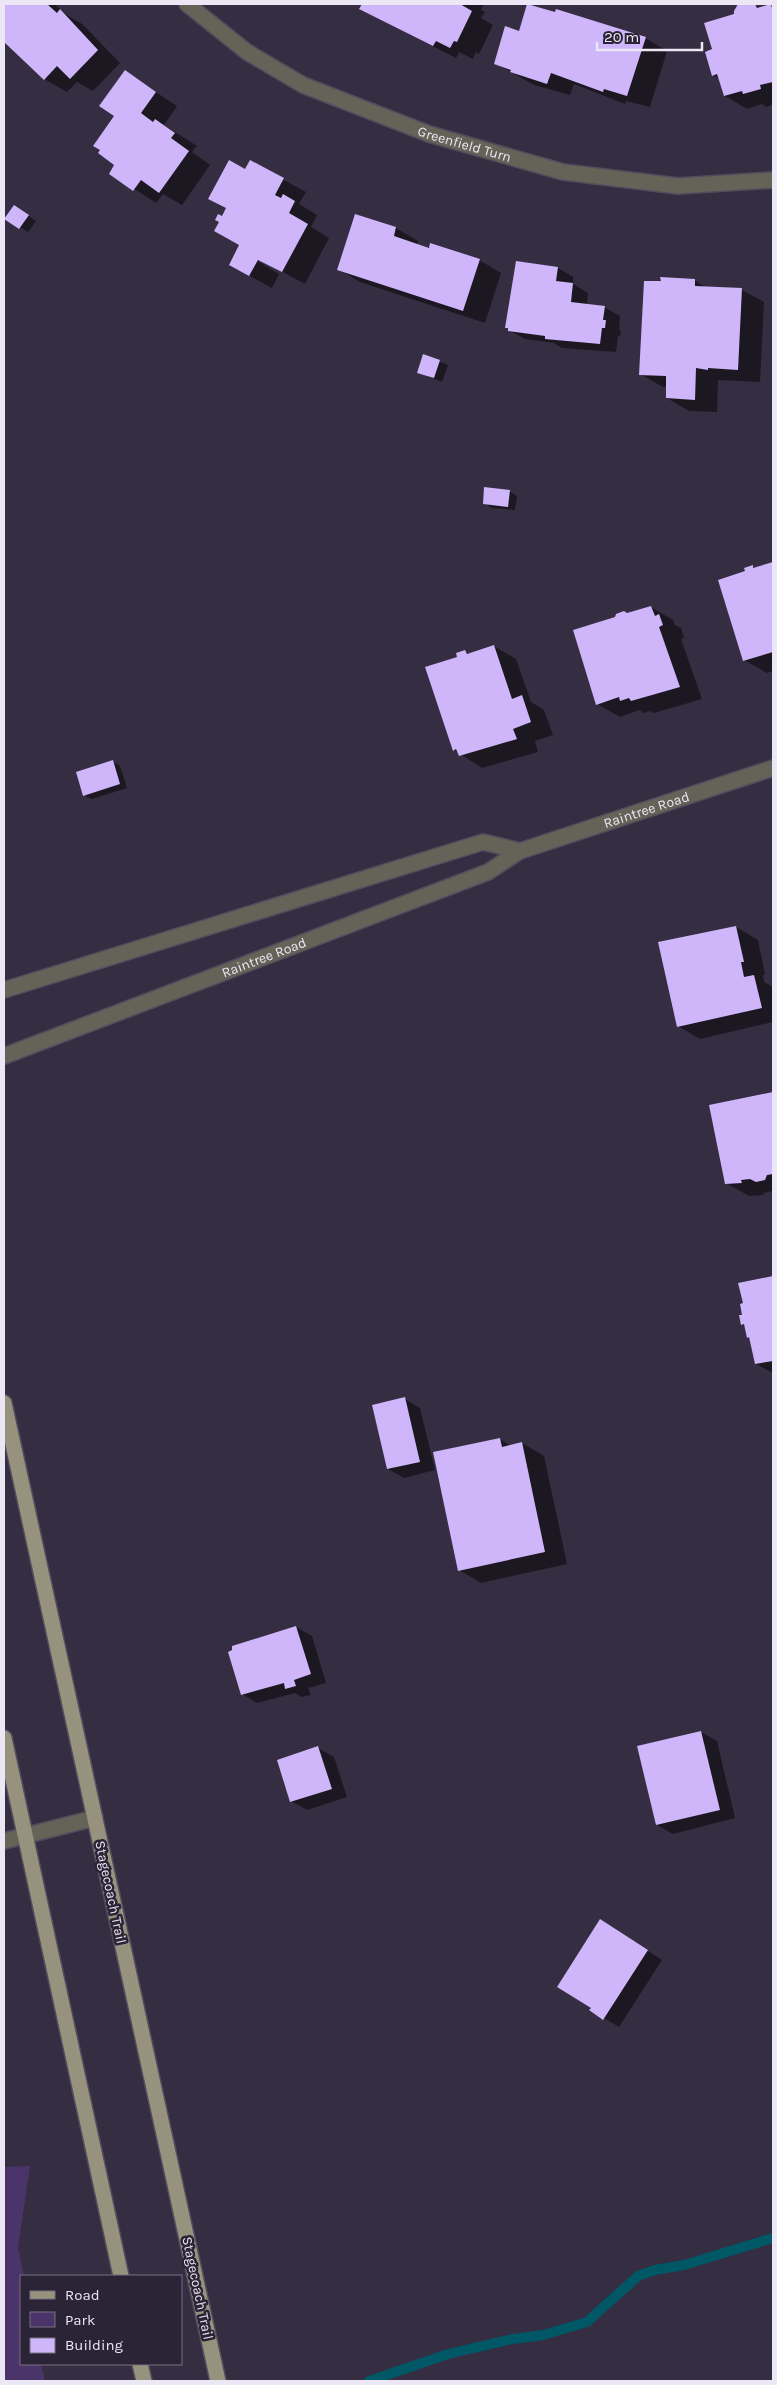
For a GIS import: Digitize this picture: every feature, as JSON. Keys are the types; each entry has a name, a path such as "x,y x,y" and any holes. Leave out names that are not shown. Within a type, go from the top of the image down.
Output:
{"main road":[{"name":"Stagecoach Trail","path":"4,1403 218,2381"},
{"path":"4,1738 121,2275"},
{"path":"140,2365 144,2381"}],"street":[{"name":"Greenfield Turn","path":"187,4 247,52 303,85 429,134 563,172 678,186 773,180"},
{"name":"Raintree Road","path":"4,1056 488,872 520,850 773,768"},
{"path":"4,990 483,842 520,850"},
{"path":"4,1841 95,1818"}],"green space":[{"path":"30,2166 18,2248 24,2275 20,2275 20,2365 41,2365 45,2381 4,2381 4,2167"}],"building":[{"path":"4,4 47,4 57,13 60,9 98,50 70,79 57,66 44,80 4,42"},
{"path":"362,4 460,4 472,11 457,42 454,41 450,48 436,41 433,46 359,9"},
{"path":"527,4 555,12 556,9 646,37 627,96 604,89 603,92 551,73 547,84 510,72 511,70 494,64 505,26 519,31"},
{"path":"738,4 755,4 757,8 771,4 773,12 773,82 760,85 761,89 743,94 742,91 724,96 717,74 712,76 705,52 712,49 704,23 734,14"},
{"path":"125,70 156,92 141,113 153,122 155,119 175,133 171,138 189,151 159,193 141,180 133,191 109,174 114,165 98,153 100,150 93,146 114,116 99,106"},
{"path":"229,160 245,169 250,160 284,178 275,195 281,198 283,194 295,201 289,213 308,224 282,272 258,260 249,276 229,265 239,245 214,231 219,222 215,220 218,214 222,216 226,208 208,199"},
{"path":"14,205 29,215 19,229 4,219"},
{"path":"355,214 396,227 394,236 429,248 430,243 480,259 463,311 337,270"},
{"path":"516,261 558,267 556,281 573,283 571,302 605,306 603,320 606,320 605,328 602,328 600,344 545,339 545,336 508,331 508,328 505,328"},
{"path":"660,277 695,279 695,286 742,288 738,370 696,368 695,400 666,398 666,376 639,375 644,281 661,281"},
{"path":"423,354 440,360 434,378 417,373"},
{"path":"484,487 510,490 508,507 483,504"},
{"path":"773,562 773,652 743,661 718,580 745,571 744,568 753,565 753,568"},
{"path":"651,606 655,616 659,614 663,625 659,627 680,687 631,701 629,698 620,701 619,697 596,705 573,630 615,617 616,614 624,611 627,613"},
{"path":"494,645 512,699 522,695 531,722 513,729 517,739 459,756 456,749 453,751 425,667 457,657 456,653 465,650 467,654"},
{"path":"113,760 120,784 83,796 76,772"},
{"path":"736,926 744,962 741,962 744,977 754,975 762,1008 677,1027 658,942"},
{"path":"773,1092 773,1174 767,1175 765,1180 756,1182 750,1179 741,1180 742,1183 725,1184 709,1105"},
{"path":"773,1276 773,1361 755,1364 749,1337 747,1338 744,1324 741,1325 739,1315 742,1315 740,1304 743,1303 738,1283"},
{"path":"405,1397 420,1462 387,1469 372,1405"},
{"path":"500,1438 502,1447 522,1442 545,1552 458,1571 433,1452"},
{"path":"296,1626 311,1674 294,1680 296,1686 285,1689 284,1683 241,1695 228,1652 232,1650 232,1646"},
{"path":"701,1731 720,1810 656,1825 637,1746"},
{"path":"318,1746 332,1789 290,1802 277,1760"},
{"path":"600,1919 648,1950 603,2020 589,2010 591,2008 557,1987"}],"waterway":[{"path":"369,2381 448,2354 513,2339 543,2335 587,2322 638,2276 655,2270 684,2265 773,2238"}]}
